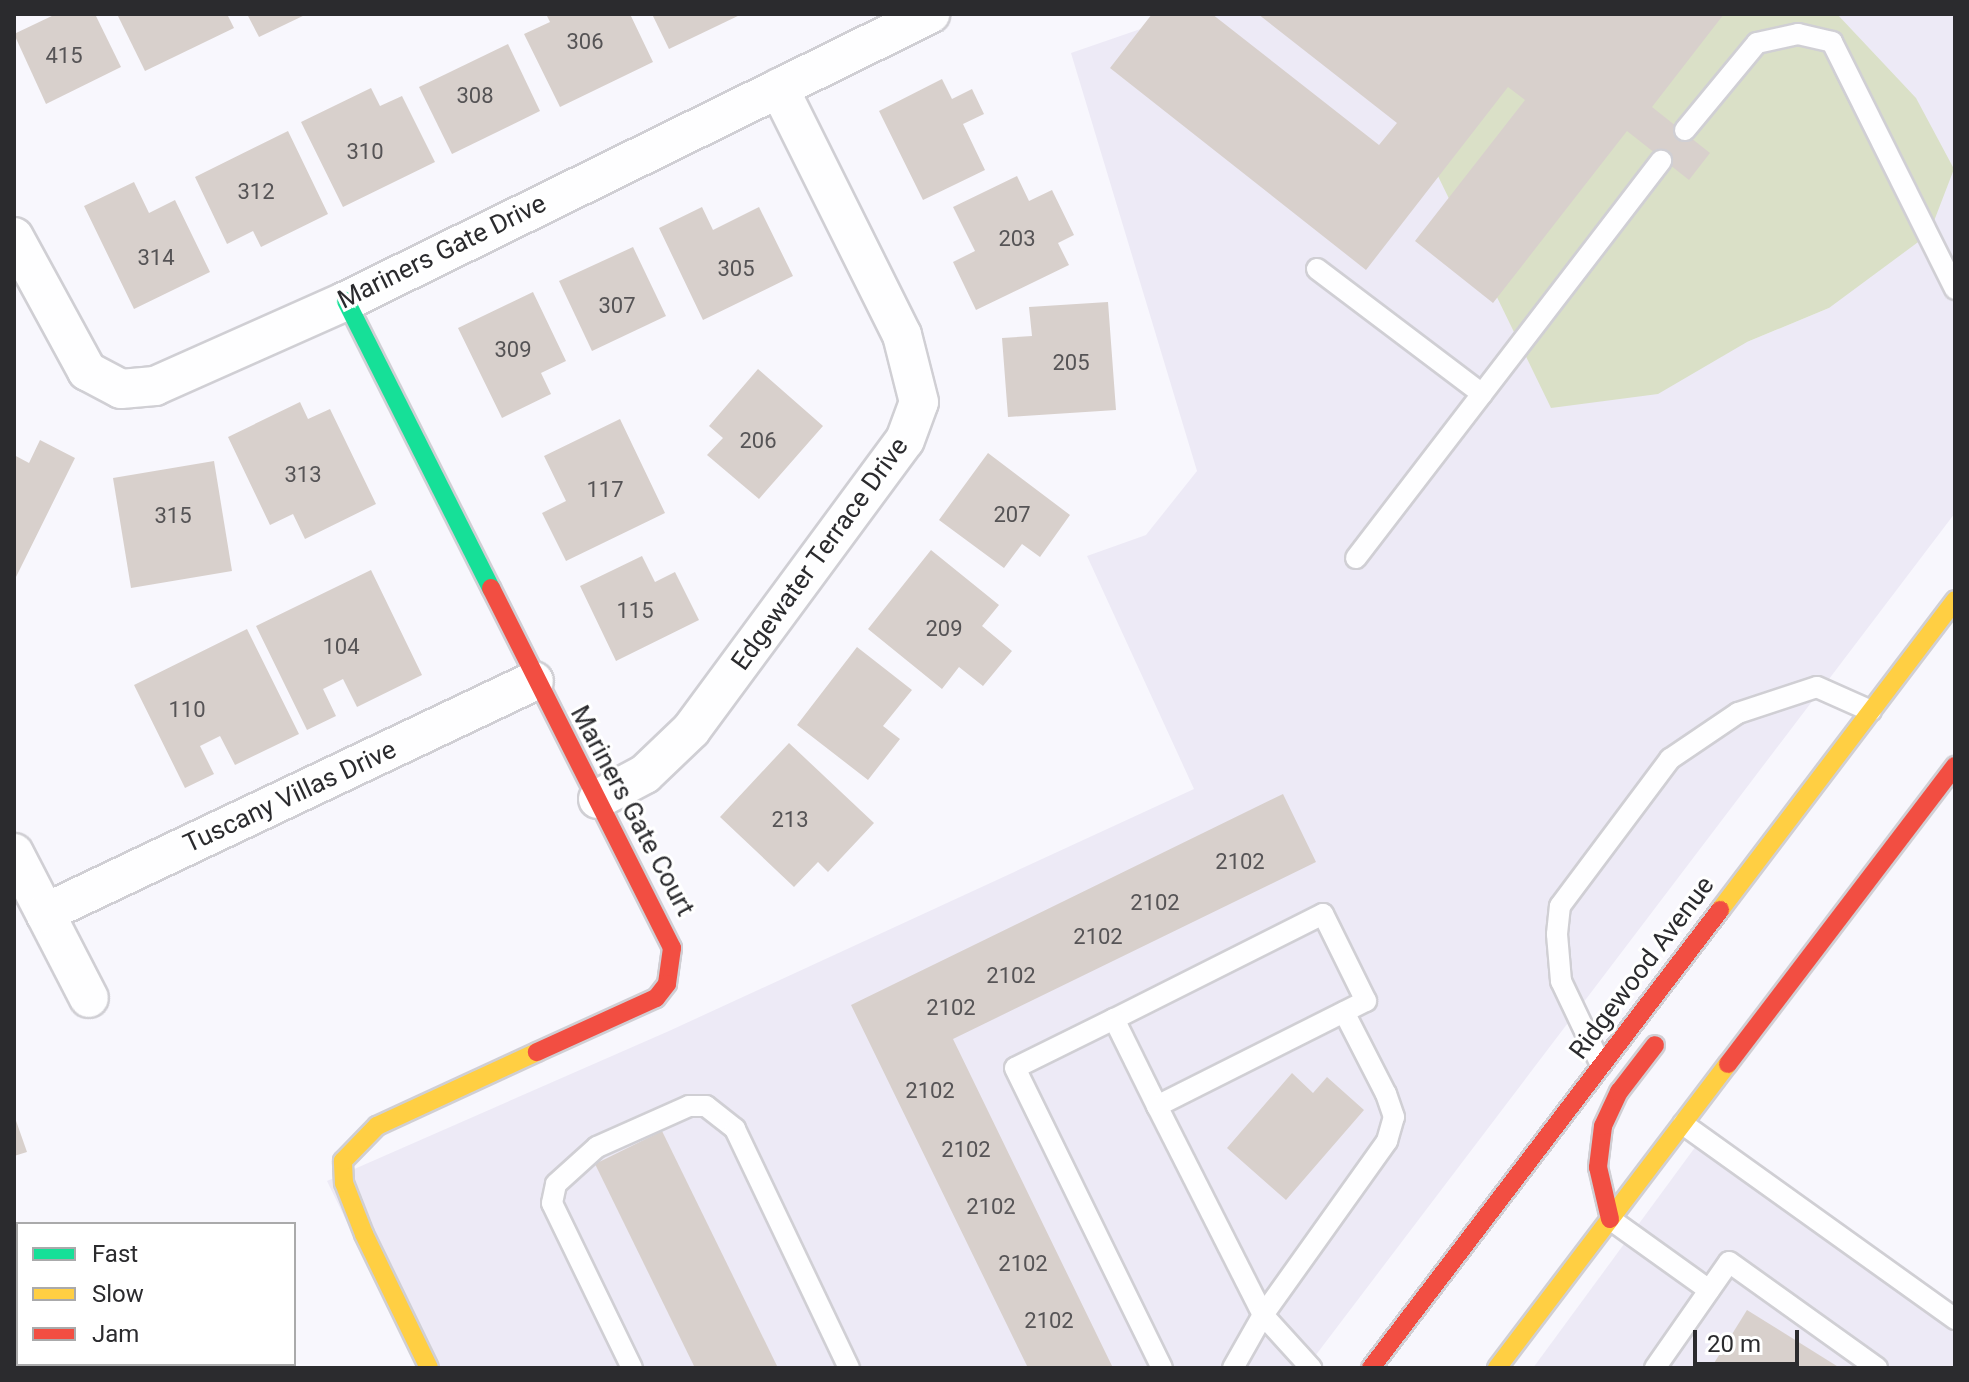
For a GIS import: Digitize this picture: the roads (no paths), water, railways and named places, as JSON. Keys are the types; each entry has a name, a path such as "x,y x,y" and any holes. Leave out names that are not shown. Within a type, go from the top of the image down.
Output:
{"main road":[{"name":"Mariners Gate Court","path":"346,301 534,681 669,934 672,961 667,984 656,998 377,1126 343,1161 344,1183 364,1234 429,1368"},
{"name":"Ridgewood Avenue","path":"1371,1368 1955,600"},
{"path":"1905,701 1914,654"},
{"path":"1504,1366 1610,1219 1955,766"},
{"path":"1610,1219 1598,1167 1603,1126 1619,1092 1666,1029"}],"street":[{"name":"Mariners Gate Drive","path":"14,237 75,357 97,379 121,389 155,386 346,301 930,14"},
{"name":"Edgewater Terrace Drive","path":"598,799 645,774 691,730 905,440 919,402 902,335 779,88"},
{"name":"Tuscany Villas Drive","path":"45,913 534,681"},
{"path":"14,853 89,998"}],"lane":[{"path":"1685,130 1757,43 1798,34 1832,42 1955,289"},
{"path":"1356,558 1661,161"},
{"path":"1317,269 1482,394"},
{"path":"1601,1065 1561,981 1560,906 1670,759 1738,713 1775,697 1817,687 1871,711"},
{"path":"1157,1106 1366,1001 1323,914 1015,1068 1162,1368"},
{"path":"1233,1368 1263,1315 1364,1179 1387,1141 1394,1117 1344,1012"},
{"path":"1114,1019 1263,1315 1311,1368"},
{"path":"632,1368 552,1203 556,1184 597,1147 689,1106 706,1106 735,1129 849,1368"},
{"path":"1683,1124 1955,1319"},
{"path":"1610,1219 1709,1290"},
{"path":"1655,1368 1729,1262 1877,1368"}]}
